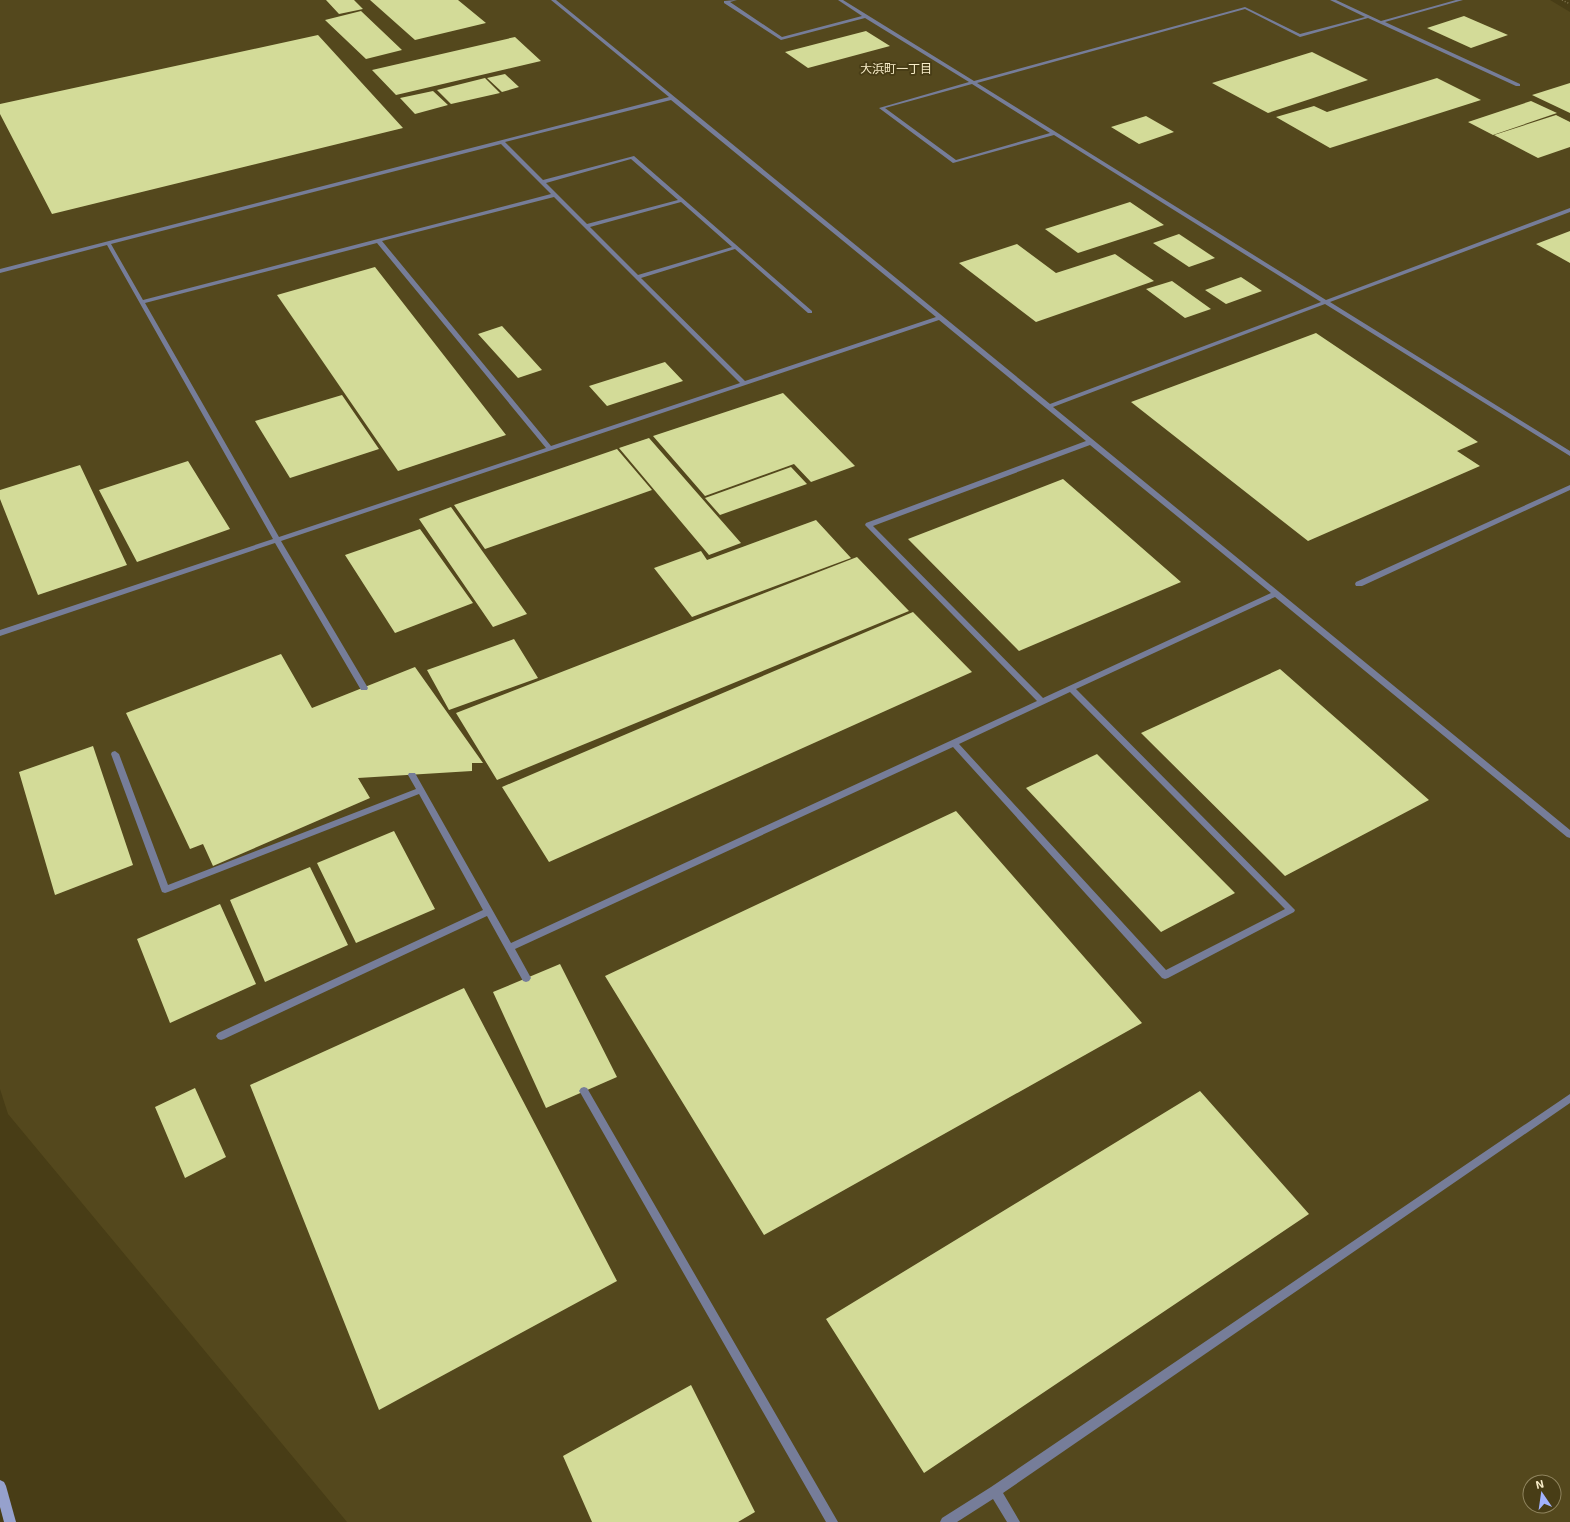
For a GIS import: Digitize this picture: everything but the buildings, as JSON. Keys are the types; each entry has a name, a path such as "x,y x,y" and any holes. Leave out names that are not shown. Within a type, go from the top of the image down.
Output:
{"main road":[{"path":"0,1486 10,1522"}],"lane":[{"path":"554,1 564,0"},
{"path":"735,0 726,2 781,39 866,16"},
{"path":"840,0 1570,454"},
{"path":"1332,0 1518,85"},
{"path":"1381,22 1461,0"},
{"path":"554,1 1570,835"},
{"path":"1055,133 955,162 881,108 974,84 1245,8 1300,36 1368,16"},
{"path":"0,271 672,98"},
{"path":"502,142 744,384"},
{"path":"542,182 632,156 810,312"},
{"path":"141,302 556,195"},
{"path":"586,226 682,200"},
{"path":"1048,407 1570,210"},
{"path":"379,241 550,449"},
{"path":"108,244 277,540 364,688"},
{"path":"637,277 736,247"},
{"path":"0,632 940,318"},
{"path":"1042,702 868,525 1091,442"},
{"path":"1359,584 1570,487"},
{"path":"509,948 1276,594"},
{"path":"954,743 1165,976 1291,910 1071,689"},
{"path":"115,754 165,890 419,791"},
{"path":"412,775 419,791 526,978"},
{"path":"221,1036 488,912"},
{"path":"584,1092 832,1522"},
{"path":"946,1522 995,1491 1570,1098"},
{"path":"995,1491 1014,1522"}],"path":[{"path":"1562,0 1570,4"}],"shaded area":[{"path":"0,0 1550,0 1570,12 1570,1522 347,1522 8,1114 0,1089"}],"district":[{"name":"大浜町一丁目","path":"896,68"}]}
